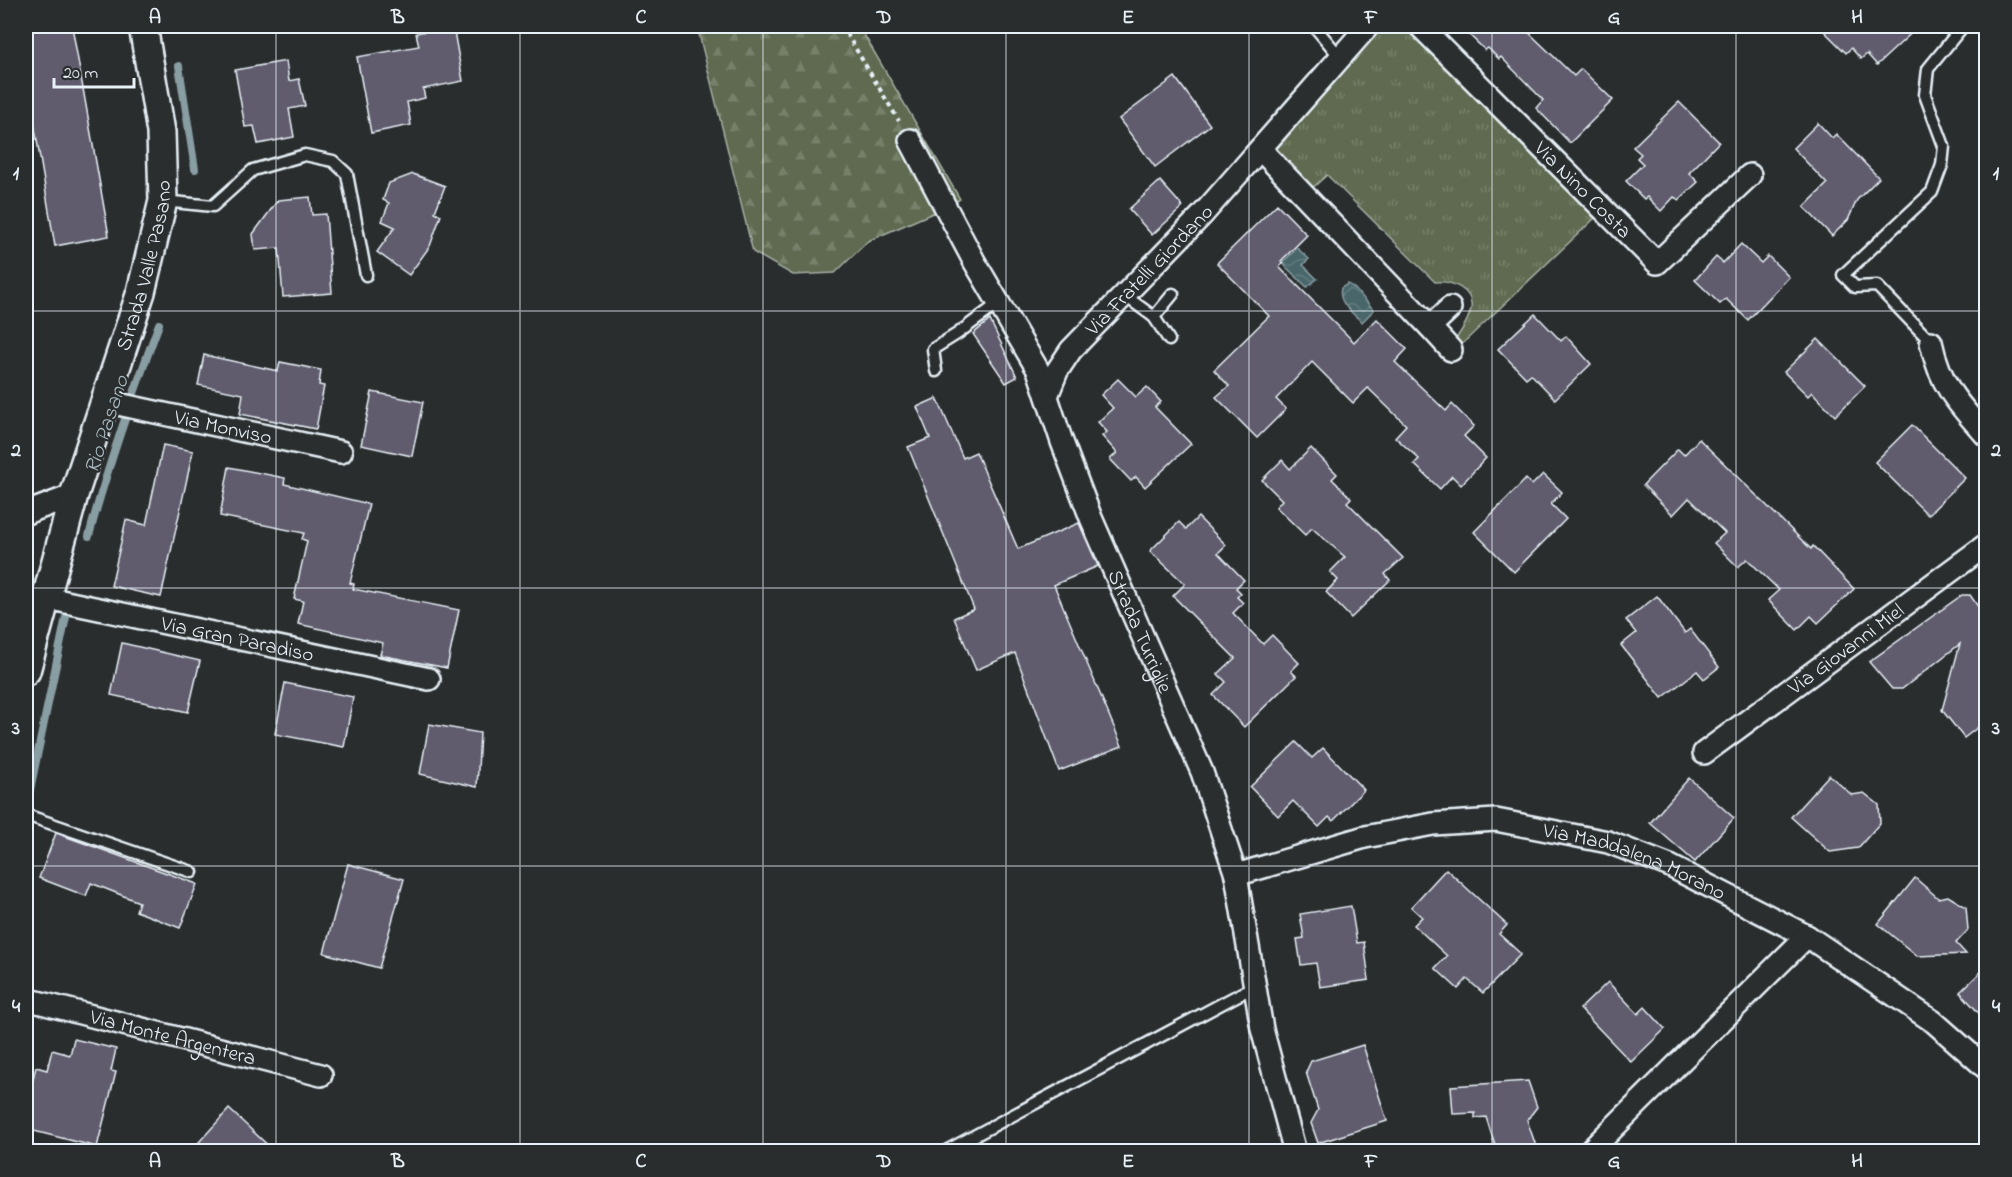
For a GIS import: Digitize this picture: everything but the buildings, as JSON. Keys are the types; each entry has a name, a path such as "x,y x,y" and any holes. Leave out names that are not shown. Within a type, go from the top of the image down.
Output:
{"street":[{"name":"Strada Valle Pasano","path":"26,671 74,495 120,405 141,292 163,201 161,132 143,26"},
{"name":"Via Fratelli Giordano","path":"1047,396 1057,370 1071,350 1202,215 1368,26"},
{"name":"Via Nino Costa","path":"1420,26 1657,263 1750,175"},
{"name":"Strada Turriglie","path":"910,140 1038,370 1091,518 1202,772 1236,875 1263,1029 1295,1152"},
{"path":"1260,148 1450,350"},
{"path":"1430,327 1450,308"},
{"path":"1931,342 1936,364 1955,401 1986,435"},
{"name":"Via Monviso","path":"120,405 341,452"},
{"path":"26,513 74,495"},
{"name":"Via Giovanni Miel","path":"1704,753 1986,545"},
{"name":"Via Gran Paradiso","path":"47,598 429,679"},
{"name":"Via Maddalena Morano","path":"1236,875 1365,837 1432,824 1496,820 1608,842 1670,866 1807,936 1934,1022 1986,1068"},
{"path":"1589,1152 1807,936"},
{"name":"Via Monte Argentera","path":"26,999 321,1075"}],"lane":[{"path":"1314,26 1341,58"},
{"path":"1931,342 1877,286 1855,287 1843,275 1932,192 1942,165 1944,146 1925,96 1928,69 1963,26"},
{"path":"163,201 213,206 253,170 305,155 333,161 347,174 366,275"},
{"path":"1154,317 1173,294"},
{"path":"1124,295 1154,317 1169,340"},
{"path":"936,371 933,349 999,303"},
{"path":"26,815 192,872"},
{"path":"944,1152 1255,986"}],"path":[{"path":"842,26 910,140"}],"green space":[{"path":"697,26 859,26 960,199 868,241 835,273 793,275 753,252"},
{"path":"1383,26 1401,26 1421,41 1596,217 1461,345 1456,339 1471,309 1469,296 1454,285 1435,282 1327,175 1310,190 1273,153"}],"water":[{"path":"1297,248 1309,259 1303,265 1317,279 1307,287 1283,262"},
{"path":"1348,284 1374,310 1362,322 1341,298 1341,288"}],"waterway":[{"name":"Rio Pasano","path":"179,66 195,169"},
{"name":"Rio Pasano","path":"89,536 121,429 159,324"},
{"name":"Rio Pasano","path":"26,809 66,617"}]}
